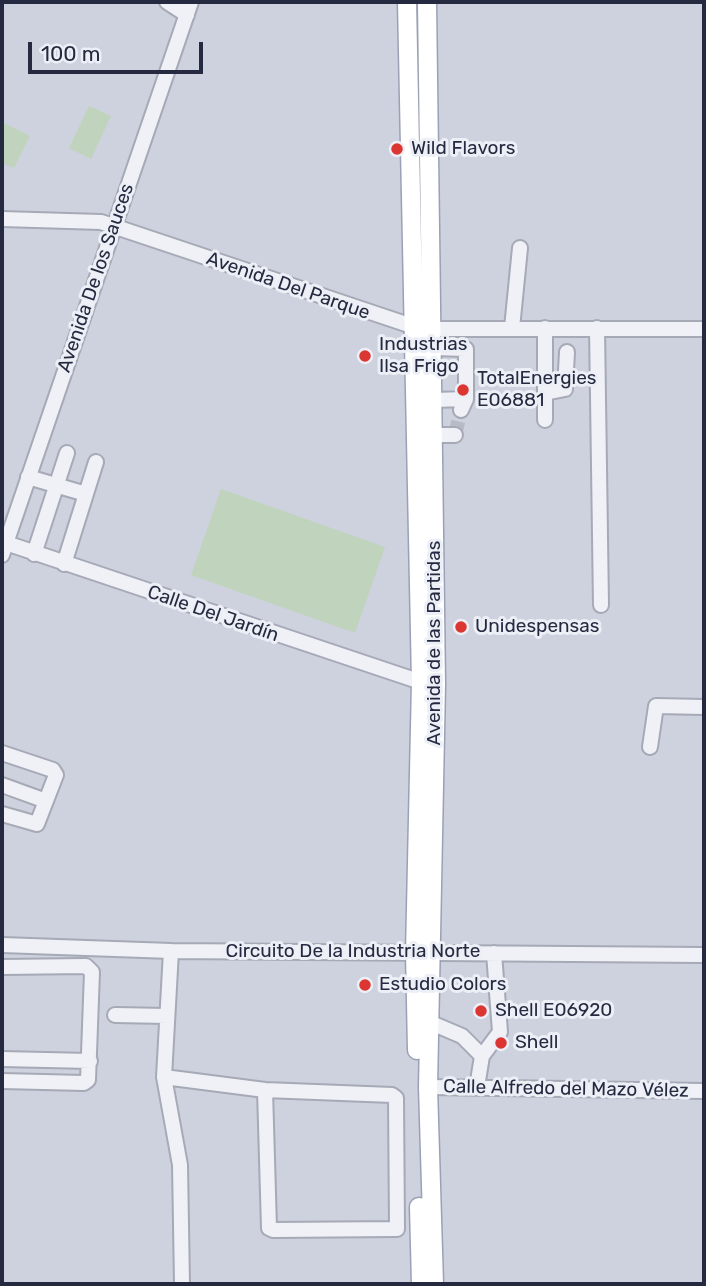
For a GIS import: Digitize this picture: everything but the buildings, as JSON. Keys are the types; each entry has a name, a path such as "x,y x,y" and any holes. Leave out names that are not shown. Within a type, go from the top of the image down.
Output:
{"main road":[{"name":"Avenida de las Partidas","path":"407,2 421,682 421,1284"},
{"name":"Avenida de las Partidas","path":"427,2 435,435 436,684 423,953 429,1022 428,1087 434,1284"}],"street":[{"path":"167,2 189,8"},
{"name":"Avenida De los Sauces","path":"4,549 189,8"},
{"name":"Avenida Del Parque","path":"2,219 89,221 114,226 412,326 432,329 704,329"},
{"path":"512,328 520,248"},
{"path":"545,328 545,421"},
{"path":"597,328 601,605"},
{"path":"433,348 466,349 464,405 434,400"},
{"path":"545,393 565,389 566,352"},
{"path":"435,435 455,435"},
{"path":"34,554 67,453"},
{"path":"64,564 96,462"},
{"path":"28,477 86,494"},
{"name":"Calle Del Jardín","path":"4,549 34,554 421,682"},
{"path":"650,747 656,706 704,707"},
{"path":"2,753 53,770 56,775 37,824 2,814"},
{"path":"2,785 46,801"},
{"name":"Circuito De la Industria Norte","path":"2,945 171,951 704,956"},
{"path":"171,951 164,1077 180,1165 182,1284"},
{"path":"477,1087 482,1056 500,1032 494,953"},
{"path":"2,967 89,968 90,1061 90,1075 84,1083 2,1081"},
{"path":"115,1015 167,1016"},
{"path":"429,1022 462,1036 482,1056"},
{"path":"2,1059 90,1061"},
{"path":"164,1077 265,1090 387,1093 396,1098 397,1229 269,1228 265,1090"},
{"name":"Calle Alfredo del Mazo Vélez","path":"428,1087 704,1091"}],"shaded area":[{"path":"2,2 704,2 704,1284 2,1284"}],"green space":[{"path":"89,106 111,116 91,159 69,148"},
{"path":"2,122 30,136 14,168 2,163"},
{"path":"221,489 385,547 355,633 191,575"}],"tunnel":[{"path":"455,435 461,410"}],"place":[{"name":"Wild Flavors","path":"397,149"},
{"name":"Industrias Ilsa Frigo","path":"365,356"},
{"name":"TotalEnergies E06881","path":"463,390"},
{"name":"Unidespensas","path":"461,627"},
{"name":"Estudio Colors","path":"365,985"},
{"name":"Shell E06920","path":"481,1011"},
{"name":"Shell","path":"501,1043"}]}
